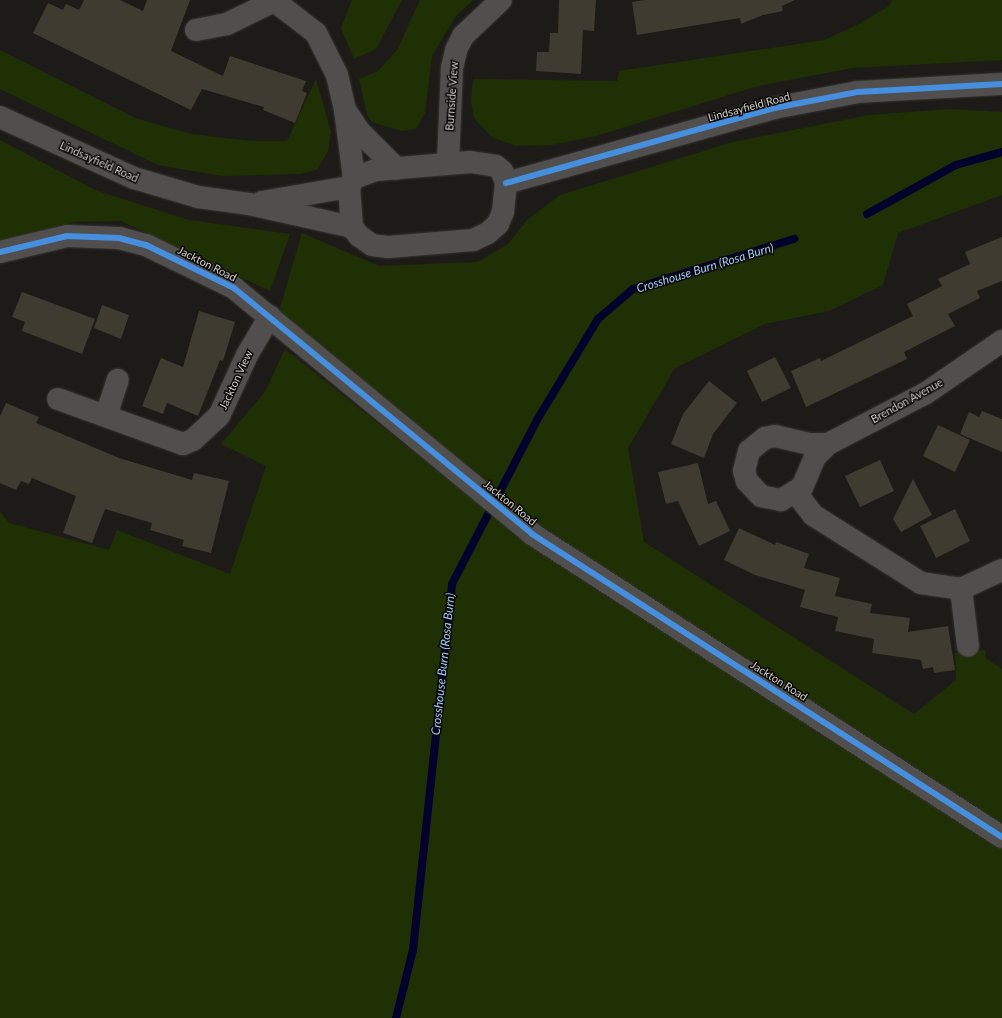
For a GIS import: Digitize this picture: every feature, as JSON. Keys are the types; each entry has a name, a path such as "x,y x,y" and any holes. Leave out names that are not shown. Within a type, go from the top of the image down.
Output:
{"street":[{"name":"Burnside View","path":"448,163 452,68 456,50 463,36 502,0"},
{"path":"196,30 227,24 274,1 316,33 337,75 345,110 351,183 352,228 359,236 372,245 388,247 473,240 498,224 506,200 506,183"},
{"name":"Lindsayfield Road","path":"249,204 351,183 376,170 397,170 448,163 471,162 496,166 502,171 506,183 774,108 858,92 1002,84"},
{"path":"345,110 360,132 397,170"},
{"name":"Lindsayfield Road","path":"0,117 134,178 198,197 249,204 352,228"},
{"name":"Jackton Road","path":"0,252 67,236 119,238 146,245 234,288 270,316 532,534 1002,837"},
{"name":"Jackton View","path":"58,399 171,442 183,444 193,440 219,416 247,355 270,316"},
{"name":"Brendon Avenue","path":"828,444 810,444 775,436 765,438 749,451 744,471 752,490 771,500 781,500 796,494 806,481 814,457 828,444 926,393 1002,341"},
{"path":"106,416 118,380"},
{"path":"796,494 813,514 921,583 961,589 1002,570"},
{"path":"961,589 968,646"}],"green space":[{"path":"352,0 402,0 376,49 354,59 341,28"},
{"path":"420,0 473,0 456,16 432,56 425,113 416,129 401,131 372,122 367,115 359,79 378,71 397,50"},
{"path":"892,0 1002,0 1002,60 852,68 758,86 596,136 551,145 516,146 492,137 474,118 471,102 473,79 617,81 619,71 824,40 857,25 889,6"},
{"path":"0,50 135,118 191,134 252,141 287,141 316,79 331,132 328,151 318,169 301,174 222,176 158,165 0,89"},
{"path":"950,109 1002,112 1002,195 898,233 883,285 829,311 765,324 675,368 628,448 644,542 914,714 956,680 955,653 985,650 986,658 1002,669 1002,823 526,517 278,315 302,233 379,266 478,262 508,244 527,220 560,195 733,142 869,115"},
{"path":"0,140 95,190 189,220 290,234 270,291 121,221 74,222 0,241"},
{"path":"285,349 523,539 946,807 1002,849 1002,1018 0,1018 0,511 9,523 109,550 117,530 230,574 266,466 221,444 265,392"}],"building":[{"path":"84,0 120,0 143,11 147,0 190,0 171,51 223,76 230,56 306,81 302,91 307,93 295,123 263,110 264,107 202,89 191,110 33,33 48,3 63,10 66,4 79,10"},
{"path":"559,0 596,0 594,31 583,30 581,74 536,71 537,52 549,52 550,33 558,33"},
{"path":"646,0 795,0 782,6 783,11 763,15 741,24 740,18 637,35 632,2"},
{"path":"1002,237 1002,281 977,291 980,298 948,314 955,326 904,352 907,359 806,407 791,371 820,358 821,361 913,316 907,304 942,286 938,279 970,264 965,252"},
{"path":"22,292 95,319 82,354 22,331 25,322 12,317"},
{"path":"102,305 129,315 121,339 94,328"},
{"path":"199,311 235,322 223,361 220,360 198,416 167,403 163,414 142,406 161,358 183,367"},
{"path":"775,357 791,388 762,402 747,371"},
{"path":"709,381 737,403 713,434 704,458 671,444 683,414"},
{"path":"6,403 39,417 36,423 119,458 192,480 194,473 229,481 211,553 182,546 184,540 150,530 152,523 105,509 92,543 63,533 76,496 32,478 29,484 21,481 16,490 0,483 0,416"},
{"path":"982,411 1002,419 1002,452 960,434 969,412 979,417"},
{"path":"938,425 970,440 955,472 923,456"},
{"path":"880,460 894,491 860,507 845,476"},
{"path":"698,463 708,504 716,501 730,531 699,546 678,501 666,504 658,472"},
{"path":"913,479 932,515 901,532 893,519"},
{"path":"955,509 970,541 936,558 920,526"},
{"path":"739,528 775,545 776,542 809,554 804,568 840,578 835,596 872,604 870,613 910,618 908,632 948,626 955,670 934,673 933,667 923,669 921,660 872,653 874,639 835,631 838,617 800,607 805,590 755,575 724,560"}],"waterway":[{"name":"Crosshouse Burn (Rosa Burn)","path":"867,214 956,165 1002,152"},
{"name":"Crosshouse Burn (Rosa Burn)","path":"396,1018 413,950 452,584 537,420 598,319 633,289 794,239"}],"cycle path":[{"path":"506,183 774,108 858,92 1002,84"},
{"path":"0,252 67,236 119,238 146,245 234,288 532,534 1002,837"}]}
